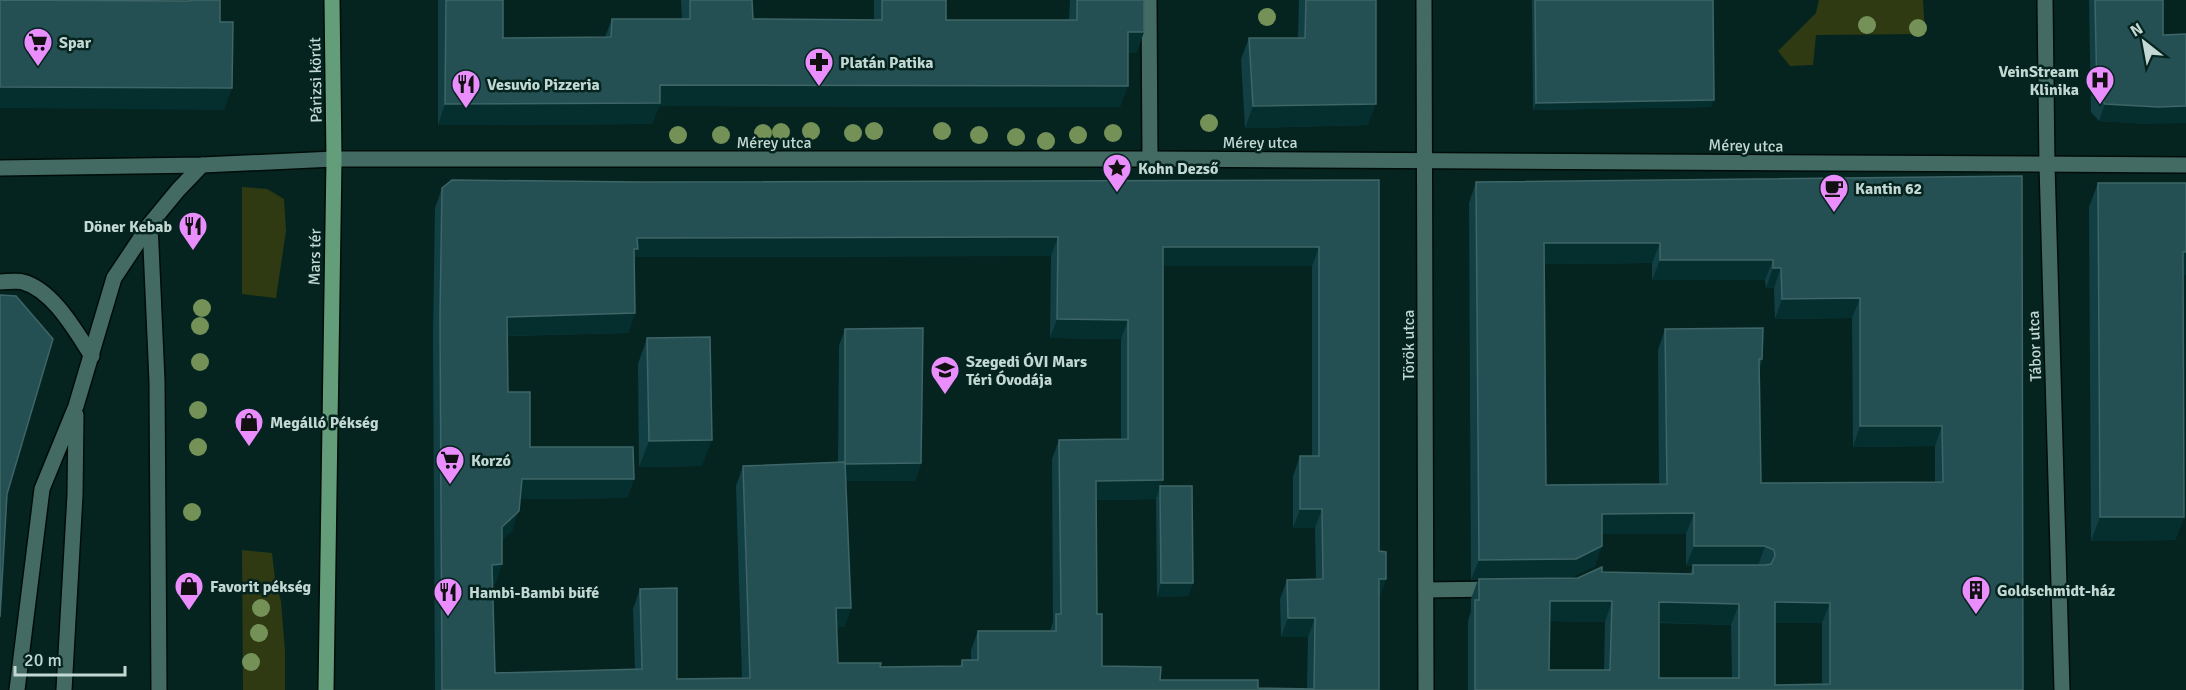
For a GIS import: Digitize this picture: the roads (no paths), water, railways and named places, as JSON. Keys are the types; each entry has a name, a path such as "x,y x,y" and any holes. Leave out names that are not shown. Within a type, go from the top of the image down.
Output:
{"main road":[{"name":"Párizsi körút","path":"332,0 334,159"},
{"name":"Mars tér","path":"326,690 334,159"}],"street":[{"path":"1149,0 1150,159"},
{"name":"Török utca","path":"1424,0 1426,690"},
{"name":"Tábor utca","path":"2045,0 2047,165 2062,690"},
{"name":"Mérey utca","path":"334,159 1150,159 2186,165"},
{"path":"0,168 202,165 334,159"},
{"path":"17,690 42,489 76,406 114,278 150,224 177,190 202,165"},
{"path":"150,224 157,381 159,690"},
{"path":"0,282 23,282 47,295 59,308 92,356"},
{"path":"64,690 75,495 76,406"},
{"path":"1426,590 1515,589"}],"place":[{"name":"Spar","path":"38,68"},
{"name":"Platán Patika","path":"819,88"},
{"name":"VeinStream Klinika","path":"2100,106"},
{"name":"Vesuvio Pizzeria","path":"466,110"},
{"name":"Kohn Dezső","path":"1117,194"},
{"name":"Kantin 62","path":"1834,214"},
{"name":"Döner Kebab","path":"193,252"},
{"name":"Szegedi ÓVI Mars Téri Óvodája","path":"945,396"},
{"name":"Megálló Pékség","path":"249,448"},
{"name":"Korzó","path":"450,486"},
{"name":"Favorit pékség","path":"189,612"},
{"name":"Goldschmidt-ház","path":"1976,616"},
{"name":"Hambi-Bambi büfé","path":"448,618"}]}
